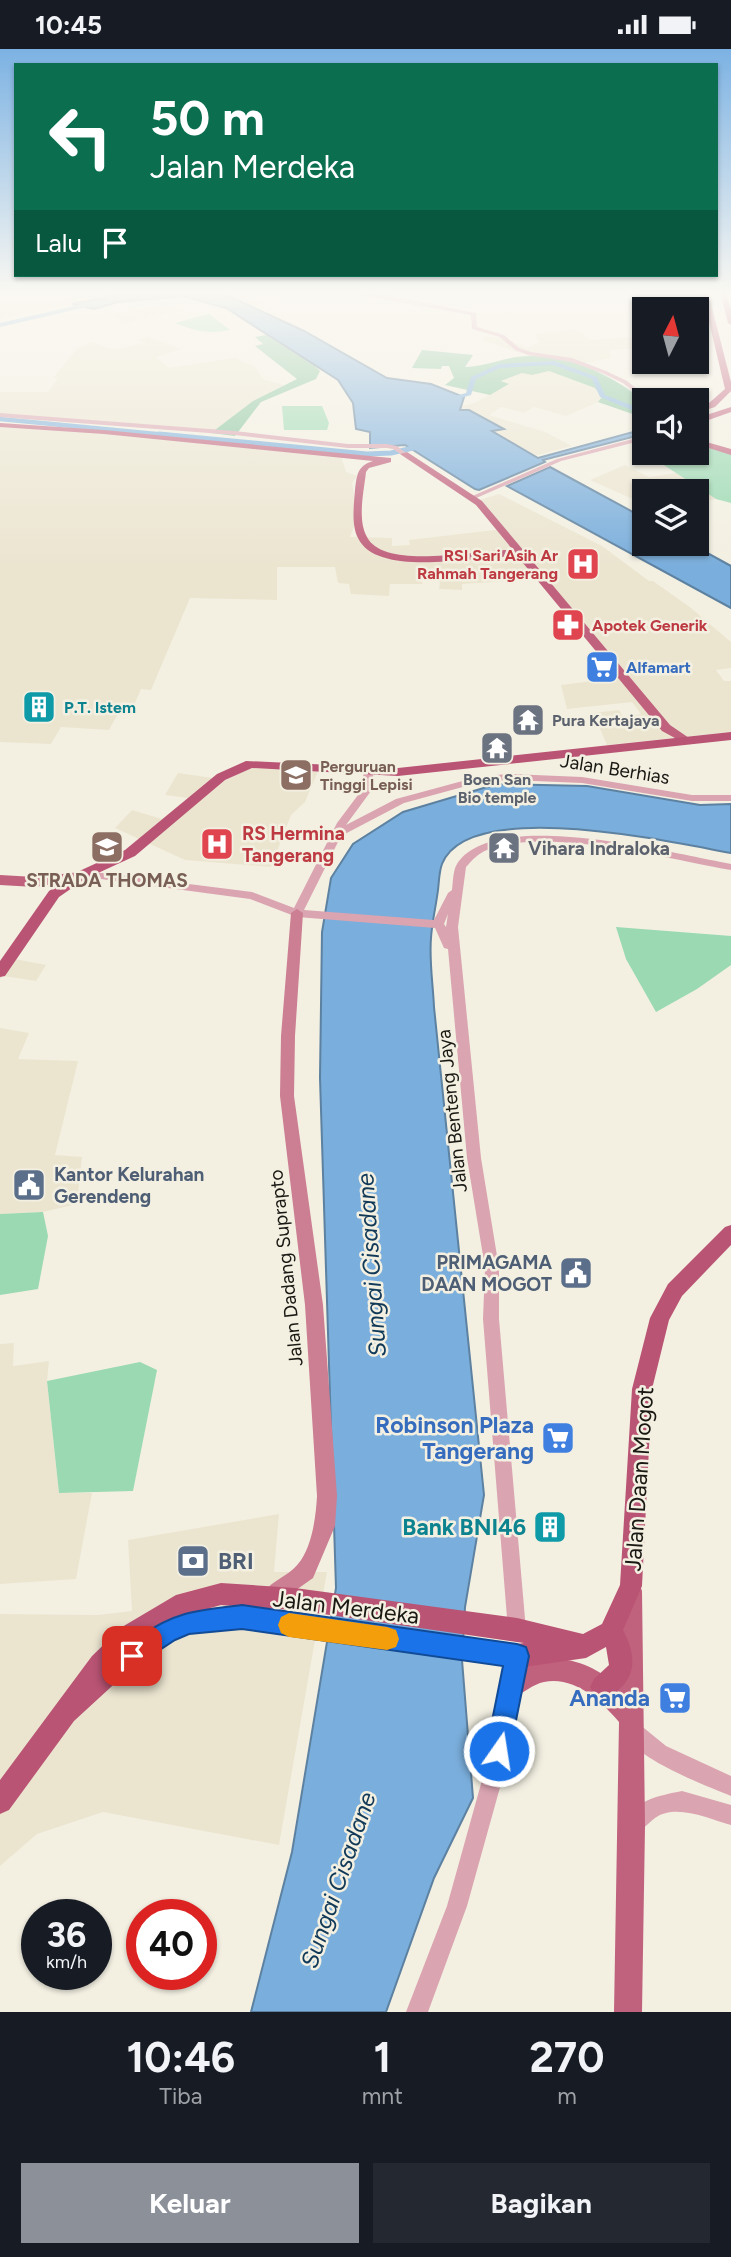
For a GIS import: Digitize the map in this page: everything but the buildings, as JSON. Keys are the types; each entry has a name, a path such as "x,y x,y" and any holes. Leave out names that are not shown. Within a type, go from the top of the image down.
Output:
{"highway":[{"path":"0,972 49,898 83,875 130,853 221,777 236,769 263,763 398,772 731,736"},
{"name":"Jalan Daan Mogot","path":"610,1632 631,1586 642,1389 660,1318 675,1290 731,1233"},
{"name":"Jalan Merdeka","path":"0,1801 100,1664 124,1640 176,1607 220,1594 283,1598 511,1629"},
{"name":"Jalan Merdeka","path":"65,1712 116,1668 167,1632 189,1622 242,1617 507,1655"},
{"path":"511,1629 586,1646"},
{"path":"507,1655 586,1646 610,1632 622,1653 621,1667 612,1682 602,1687"}],"main road":[{"path":"709,406 726,393 728,384"},
{"path":"709,417 731,409"},
{"path":"0,425 104,432 392,460"},
{"path":"709,442 731,446"},
{"path":"709,444 731,452"},
{"path":"521,554 498,553 422,559 404,558 376,550 363,540 360,529 362,472 366,466 408,456 476,496 666,728 686,740"},
{"path":"348,457 362,472"},
{"path":"498,553 508,549 512,543"},
{"path":"658,743 666,728"},
{"path":"0,880 35,882 83,875"},
{"path":"35,882 47,888 49,898"},
{"name":"Jalan Dadang Suprapto","path":"283,1598 306,1571 325,1526 327,1496 314,1305 287,1096 288,1036 297,913"},
{"name":"Jalan Daan Mogot","path":"628,2012 632,1826 631,1586"},
{"path":"514,1685 528,1672 553,1669 578,1674 616,1697 631,1724"}],"street":[{"path":"0,415 215,431 348,446 395,447 408,456"},
{"path":"476,496 559,460 632,441"},
{"path":"297,913 336,834 366,791 369,770"},
{"name":"Jalan Berhias","path":"336,834 400,801 481,779 511,776 583,780 692,798 731,798"},
{"name":"Jalan Benteng Jaya","path":"511,1629 491,1319 492,1268 474,1158 452,927 461,866 482,848 537,838 658,851 731,867"},
{"path":"83,875 252,896 297,913 436,923 444,932 455,964"},
{"path":"436,923 449,896 457,888"},
{"path":"417,2012 457,1906 494,1773 514,1685 507,1655"},
{"path":"631,1724 659,1753 731,1786"},
{"path":"632,1826 652,1807 682,1801 731,1815"}],"shaded area":[{"path":"54,384 285,385 253,401 211,433 0,417 0,392 48,392"},
{"path":"504,384 583,384 595,388 602,397 598,402 566,416 534,407 524,413 501,407 489,415 545,432 572,446 534,456 461,412 462,406 474,403 508,385"},
{"path":"0,423 341,456 346,472 357,476 352,483 358,516 350,537 392,538 392,546 410,545 409,540 503,529 480,500 499,494 602,546 691,608 731,642 731,668 716,670 724,681 731,681 731,732 607,745 593,713 619,710 623,717 641,714 632,702 567,709 561,685 616,678 597,650 538,579 462,584 462,590 439,589 440,583 436,577 420,579 423,584 390,584 389,596 351,594 349,584 338,583 335,567 277,567 277,600 190,598 151,690 141,689 131,712 119,712 109,730 61,727 51,744 0,742"},
{"path":"625,465 649,477 676,473 685,479 632,479 632,499 590,480"},
{"path":"255,765 319,769 305,802 291,815 271,867 185,860 115,828 132,810 162,819 188,798 165,795 178,773 227,780"},
{"path":"4,957 46,965 36,981 3,976 0,979 0,962"},
{"path":"0,1028 29,1033 18,1059 78,1061 55,1155 82,1157 77,1204 43,1212 0,1214"},
{"path":"14,1343 13,1366 49,1361 47,1381 59,1493 92,1493 76,1579 0,1584 0,1344"},
{"path":"279,1514 274,1572 327,1572 279,1845 103,1812 37,1834 0,1866 0,1614 98,1615 132,1611 128,1540"}],"green space":[{"path":"288,384 305,384 261,402 235,436 211,433 253,401"},
{"path":"509,384 490,395 445,385"},
{"path":"583,384 620,384 632,392 632,414 598,402 602,397 595,388"},
{"path":"282,406 322,406 329,423 327,430 284,430"},
{"path":"709,446 731,452 731,503 709,494 709,479 685,479 664,465 709,465"},
{"path":"616,927 731,936 731,965 697,989 656,1012 626,959"},
{"path":"43,1212 48,1236 38,1289 0,1295 0,1214"},
{"path":"140,1362 157,1370 133,1491 59,1493 47,1381"}],"water":[{"path":"340,384 431,384 464,397 460,410 469,410 504,429 492,431 538,458 632,432 632,437 543,460 545,462 479,490 405,445 370,448 370,432 356,429 353,403"},
{"path":"550,467 632,511 632,554 507,486"},
{"path":"709,554 731,566 731,608 636,556"},
{"name":"Sungai Cisadane","path":"497,784 587,786 700,805 731,804 731,853 622,834 531,828 491,832 460,844 442,864 432,932 431,972 484,1495 465,1607 462,1660 473,1798 434,1878 386,2012 251,2012 292,1852 336,1588 320,1078 322,932 331,878 353,844 403,812"}],"waterway":[{"path":"446,400 469,394 472,384"},
{"path":"597,384 602,396 632,408"},
{"path":"0,419 177,436"},
{"path":"159,434 367,454 391,453 422,446"}],"slow traffic":[{"path":"289,1625 387,1639"}],"place":[{"name":"RSI Sari Asih Ar Rahmah Tangerang","path":"583,564"},
{"name":"Apotek Generik","path":"568,625"},
{"name":"Alfamart","path":"602,667"},
{"name":"P.T. Istem","path":"39,707"},
{"name":"Pura Kertajaya","path":"528,720"},
{"name":"Boen San Bio temple","path":"497,748"},
{"name":"Perguruan Tinggi Lepisi","path":"296,775"},
{"name":"RS Hermina Tangerang","path":"217,844"},
{"name":"STRADA THOMAS","path":"107,847"},
{"name":"Vihara Indraloka","path":"504,848"},
{"name":"Kantor Kelurahan Gerendeng","path":"29,1185"},
{"name":"PRIMAGAMA DAAN MOGOT","path":"576,1273"},
{"name":"Robinson Plaza Tangerang","path":"558,1438"},
{"name":"Bank BNI46","path":"550,1527"},
{"name":"BRI","path":"193,1561"},
{"name":"Ananda","path":"675,1698"}],"route":[{"path":"132,1656 167,1632 189,1622 242,1617 517,1656 514,1685 499,1751"}]}
